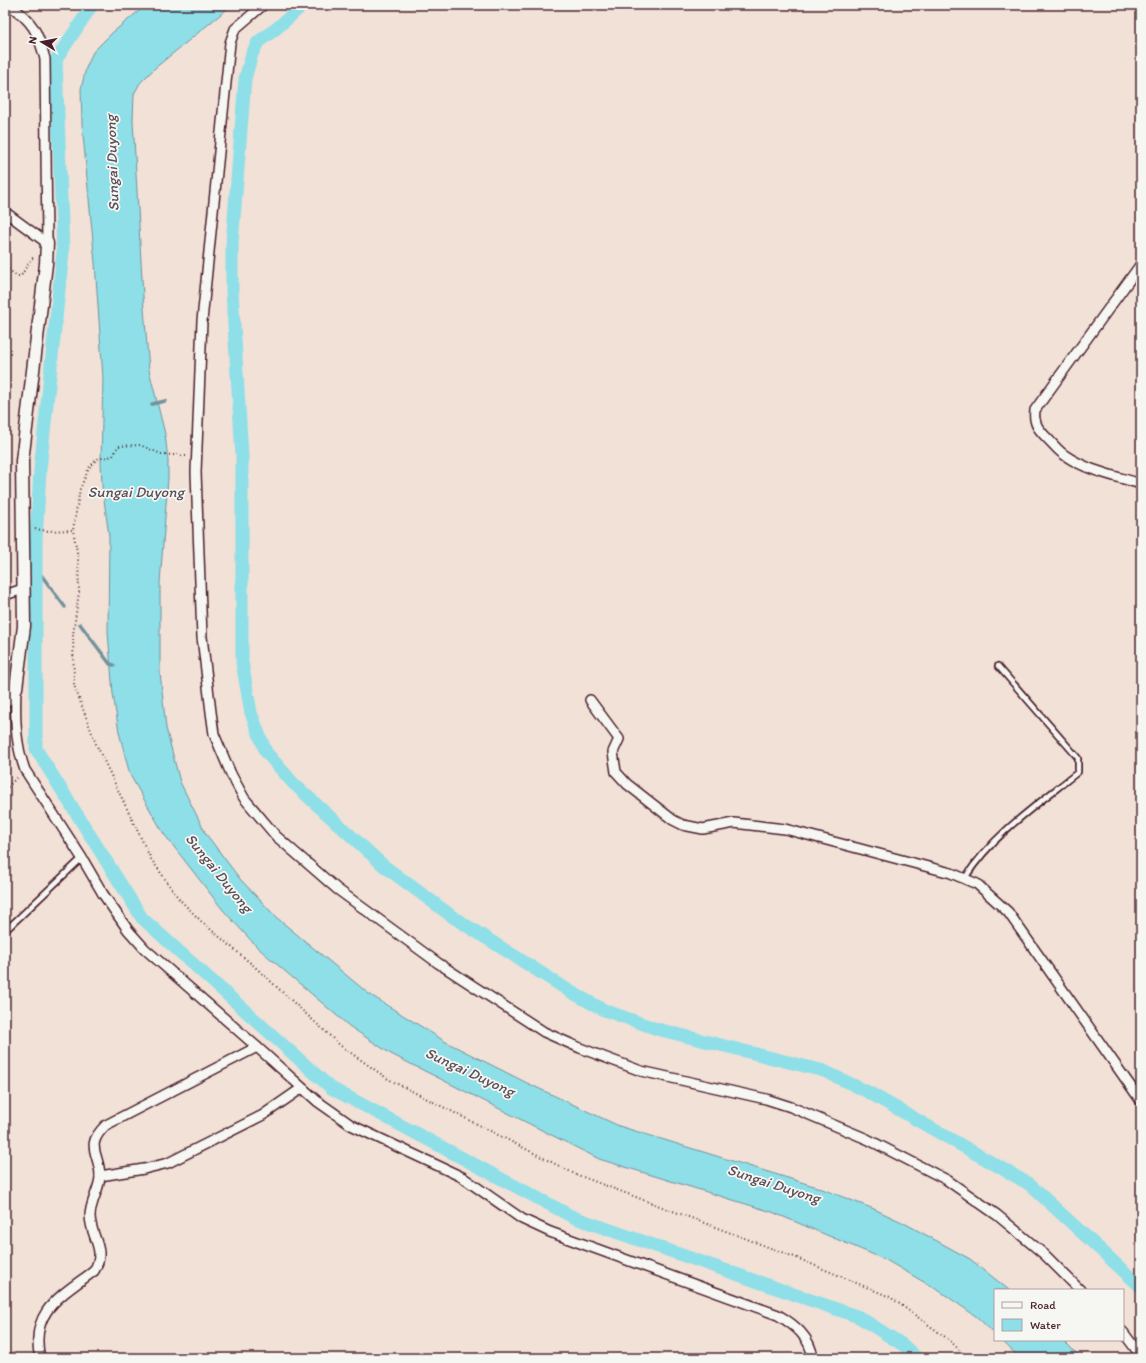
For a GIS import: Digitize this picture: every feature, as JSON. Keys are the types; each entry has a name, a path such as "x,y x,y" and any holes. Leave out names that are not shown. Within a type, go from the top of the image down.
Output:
{"street":[{"path":"9,5 32,24 39,35 45,59 46,264 22,461 24,626 16,688 16,725 20,758 25,770 82,858 115,913 145,949 327,1109 351,1125 462,1177 522,1219 550,1232 778,1314 801,1332 807,1340 813,1358"},
{"path":"263,5 235,29 230,43 202,321 196,456 202,637 214,734 231,774 244,798 276,836 337,889 438,963 544,1032 580,1048 641,1071 766,1099 791,1107 867,1139 946,1180 997,1215 1045,1255 1079,1289"},
{"path":"5,212 47,243"},
{"path":"1141,264 1039,404 1035,410 1034,417 1038,430 1064,456 1090,468 1141,484"},
{"path":"5,595 23,589"},
{"path":"5,701 16,688"},
{"path":"590,700 619,739 613,752 616,772 627,784 673,820 683,825 703,829 734,823 785,829 965,878 982,887 1008,912 1141,1101"},
{"path":"40,1358 37,1339 39,1326 45,1311 94,1272 99,1263 100,1252 91,1227 90,1214 100,1176 94,1148 95,1139 106,1125 257,1047"},
{"path":"100,1176 144,1169 168,1163 263,1115 302,1088"},
{"path":"1124,1333 1141,1356"}],"lane":[{"path":"965,878 982,854 1017,821 1078,772 1078,758 998,666"},
{"path":"5,931 82,858"}],"path":[{"path":"5,267 17,276 21,276 34,256 46,264"},
{"path":"196,456 161,454 140,445 118,446 113,456 98,459 89,468 80,489 73,530 78,557 79,592 73,634 74,685 96,744 151,859 179,899 202,922 254,966 341,1046 388,1079 574,1174 797,1258 890,1297 948,1339 968,1358"},
{"path":"48,531 73,530"},
{"path":"5,790 25,770"}],"water":[{"name":"Sungai Duyong","path":"146,5 232,5 155,68 140,83 134,94 133,121 143,296 149,370 165,434 168,460 160,583 160,672 166,728 180,782 206,834 240,879 277,918 369,994 446,1042 527,1083 619,1126 817,1187 874,1209 904,1223 970,1259 1008,1289 994,1289 994,1333 977,1317 941,1292 886,1260 772,1212 599,1159 391,1054 349,1026 258,948 223,910 164,834 130,775 119,732 113,694 108,632 109,536 102,485 101,461 103,378 95,263 82,124 81,89 86,68 93,52 112,33"},
{"path":"1002,1341 1064,1341 1081,1358 1020,1358"}],"waterway":[{"path":"92,5 56,60 63,252 40,470 36,541 36,749 142,918 331,1088 573,1217 859,1317 903,1345 917,1358"},
{"path":"303,5 277,28 258,42 252,54 245,79 232,244 232,291 242,456 242,662 251,713 266,752 293,783 384,866 453,917 571,992 604,1010 657,1029 824,1071 868,1092 1029,1184 1141,1287"},
{"path":"152,404 165,401"},
{"path":"36,568 65,607"},
{"path":"80,624 110,664 114,665"}]}
